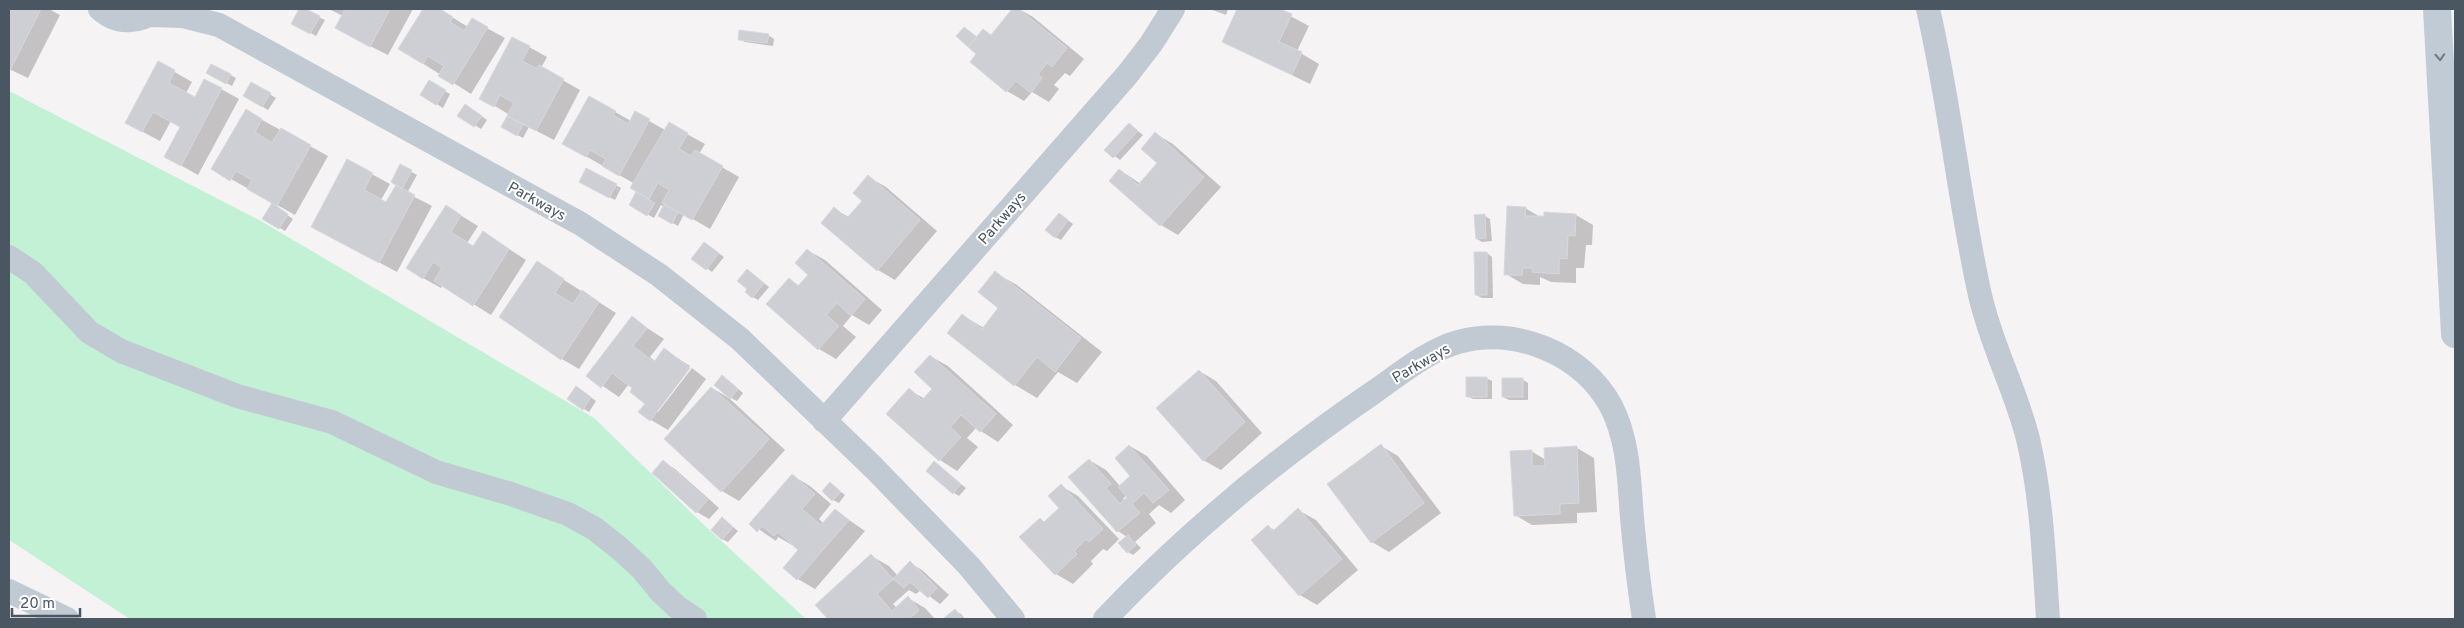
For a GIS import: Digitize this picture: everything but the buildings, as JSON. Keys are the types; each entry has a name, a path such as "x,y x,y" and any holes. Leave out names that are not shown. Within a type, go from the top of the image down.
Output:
{"street":[{"name":"Parkways","path":"100,9 110,16 130,21 154,12 183,16 219,25"},
{"name":"Parkways","path":"200,9 219,25 581,224 621,248 689,297 740,340 922,516 1013,619"},
{"name":"Parkways","path":"824,421 1127,75 1151,44 1173,9"},
{"path":"1928,9 1980,295 1995,344 2017,403 2036,476 2041,513 2048,619"},
{"path":"2437,9 2455,334"},
{"path":"9,257 33,273 89,332 120,351 237,396 332,422 436,472 533,500 568,514 595,529 620,548 666,596 695,619"},
{"name":"Parkways","path":"1105,619 1190,536 1263,474 1339,416 1435,352 1457,342 1480,338 1504,337 1527,341 1549,349 1573,364 1594,382 1610,405 1621,430 1627,458 1644,619"},
{"path":"9,591 67,619"}],"green space":[{"path":"9,91 261,221 594,418 705,526 806,619 130,619 9,540"}]}
